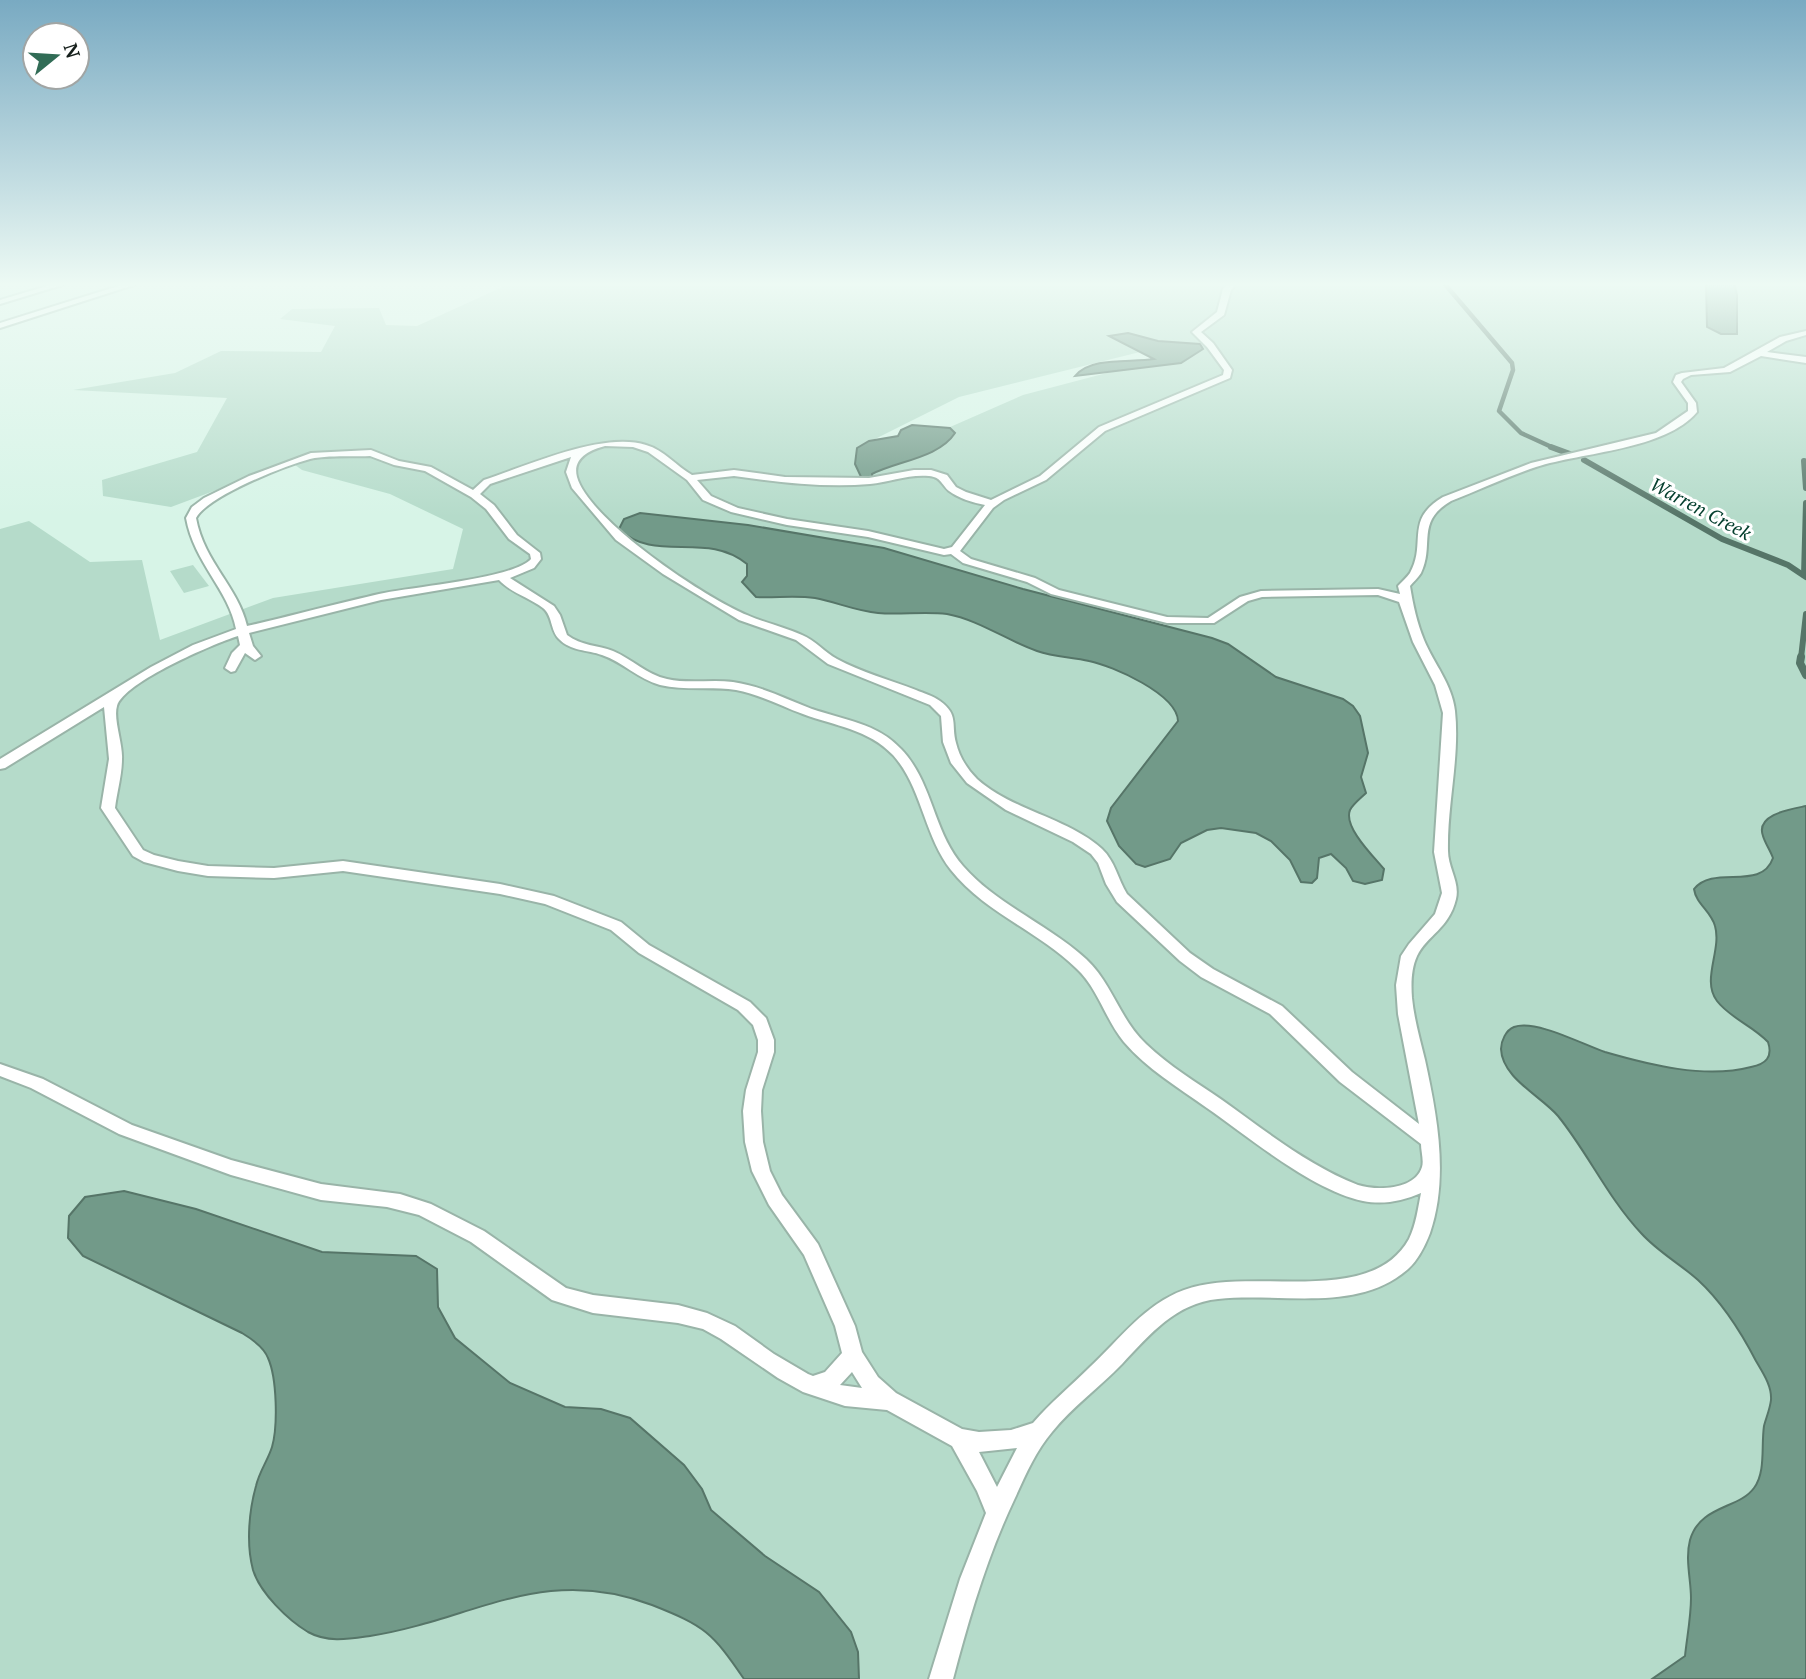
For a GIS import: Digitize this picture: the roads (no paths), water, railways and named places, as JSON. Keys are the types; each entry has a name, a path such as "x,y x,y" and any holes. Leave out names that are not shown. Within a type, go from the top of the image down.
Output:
{"lane":[{"path":"958,553 993,503 1043,478 1078,446 1108,426 1227,376 1228,370 1221,360"},
{"path":"475,495 487,482 604,444 642,446 691,478 707,498 735,510 958,553 1031,580 1055,592 1152,618 1210,621 1244,599 1261,594 1382,593 1404,586 1415,573 1425,520 1437,505 1472,487 1534,464 1659,435 1693,412 1692,403 1677,382 1679,377 1693,372 1726,371 1746,360"},
{"path":"578,452 572,465 574,484 621,538 667,572 735,614 800,638 832,661 934,702 947,715 949,741 959,764 977,787 1096,851 1105,861 1113,884 1122,898 1185,957 1276,1010 1346,1077 1429,1140"},
{"path":"0,765 164,662 223,637 241,626 506,575 530,566 536,559 535,553 513,537 490,507 475,495 425,468 397,463 371,453 311,456 252,478 208,500 192,515 192,526 208,561 239,615 241,626 245,647 256,656"},
{"path":"691,478 734,473 785,480 869,481 914,473 931,473 944,477 953,489 962,494 993,503"},
{"path":"506,575 504,579 509,585 551,608 566,640 610,654 645,675 671,684 726,685 752,690 810,713 859,727 880,737 908,762 920,784 934,831 956,867 999,905 1055,942 1091,973 1124,1031 1145,1053 1272,1144 1352,1191 1379,1196 1400,1192 1419,1184 1430,1170"},
{"path":"941,1679 959,1608 996,1512 1033,1438 1142,1330 1172,1304 1186,1297 1218,1290 1356,1285 1381,1276 1402,1262 1417,1244 1429,1199 1429,1140 1424,1098 1404,995 1404,972 1412,948 1440,924 1449,897 1449,875 1441,859 1441,851 1446,804 1449,711 1441,685 1418,639 1404,586"},
{"path":"1382,593 1404,600 1409,610"},
{"path":"231,668 236,656 245,647"},
{"path":"120,689 110,707 116,759 108,808 136,851 149,859 208,871 239,873 274,873 320,866 355,867 486,886 538,897 616,926 644,949 717,989 750,1011 760,1022 766,1040 752,1111 754,1142 761,1171 775,1200 811,1250 845,1326 853,1355 871,1384 889,1400 959,1439 979,1442 1012,1440 1040,1431"},
{"path":"0,1070 31,1082 144,1138 256,1176 325,1193 398,1202 428,1210 469,1232 559,1294 608,1307 697,1318 718,1326 777,1367 813,1385 847,1397 889,1400"},
{"path":"813,1385 823,1385 830,1381 853,1355"},
{"path":"959,1439 986,1485 996,1512"}],"waterway":[{"name":"Warren Creek","path":"1510,360 1513,370 1499,411 1521,433 1554,448"},
{"name":"Warren Creek","path":"1554,448 1570,454"},
{"name":"Warren Creek","path":"1584,460 1722,539 1788,565 1806,577"},
{"path":"1804,461 1806,488"},
{"path":"1804,575 1806,503"},
{"name":"Warren Creek","path":"1801,658 1806,614"},
{"name":"Warren Creek","path":"1801,657 1800,663 1806,675"}]}
